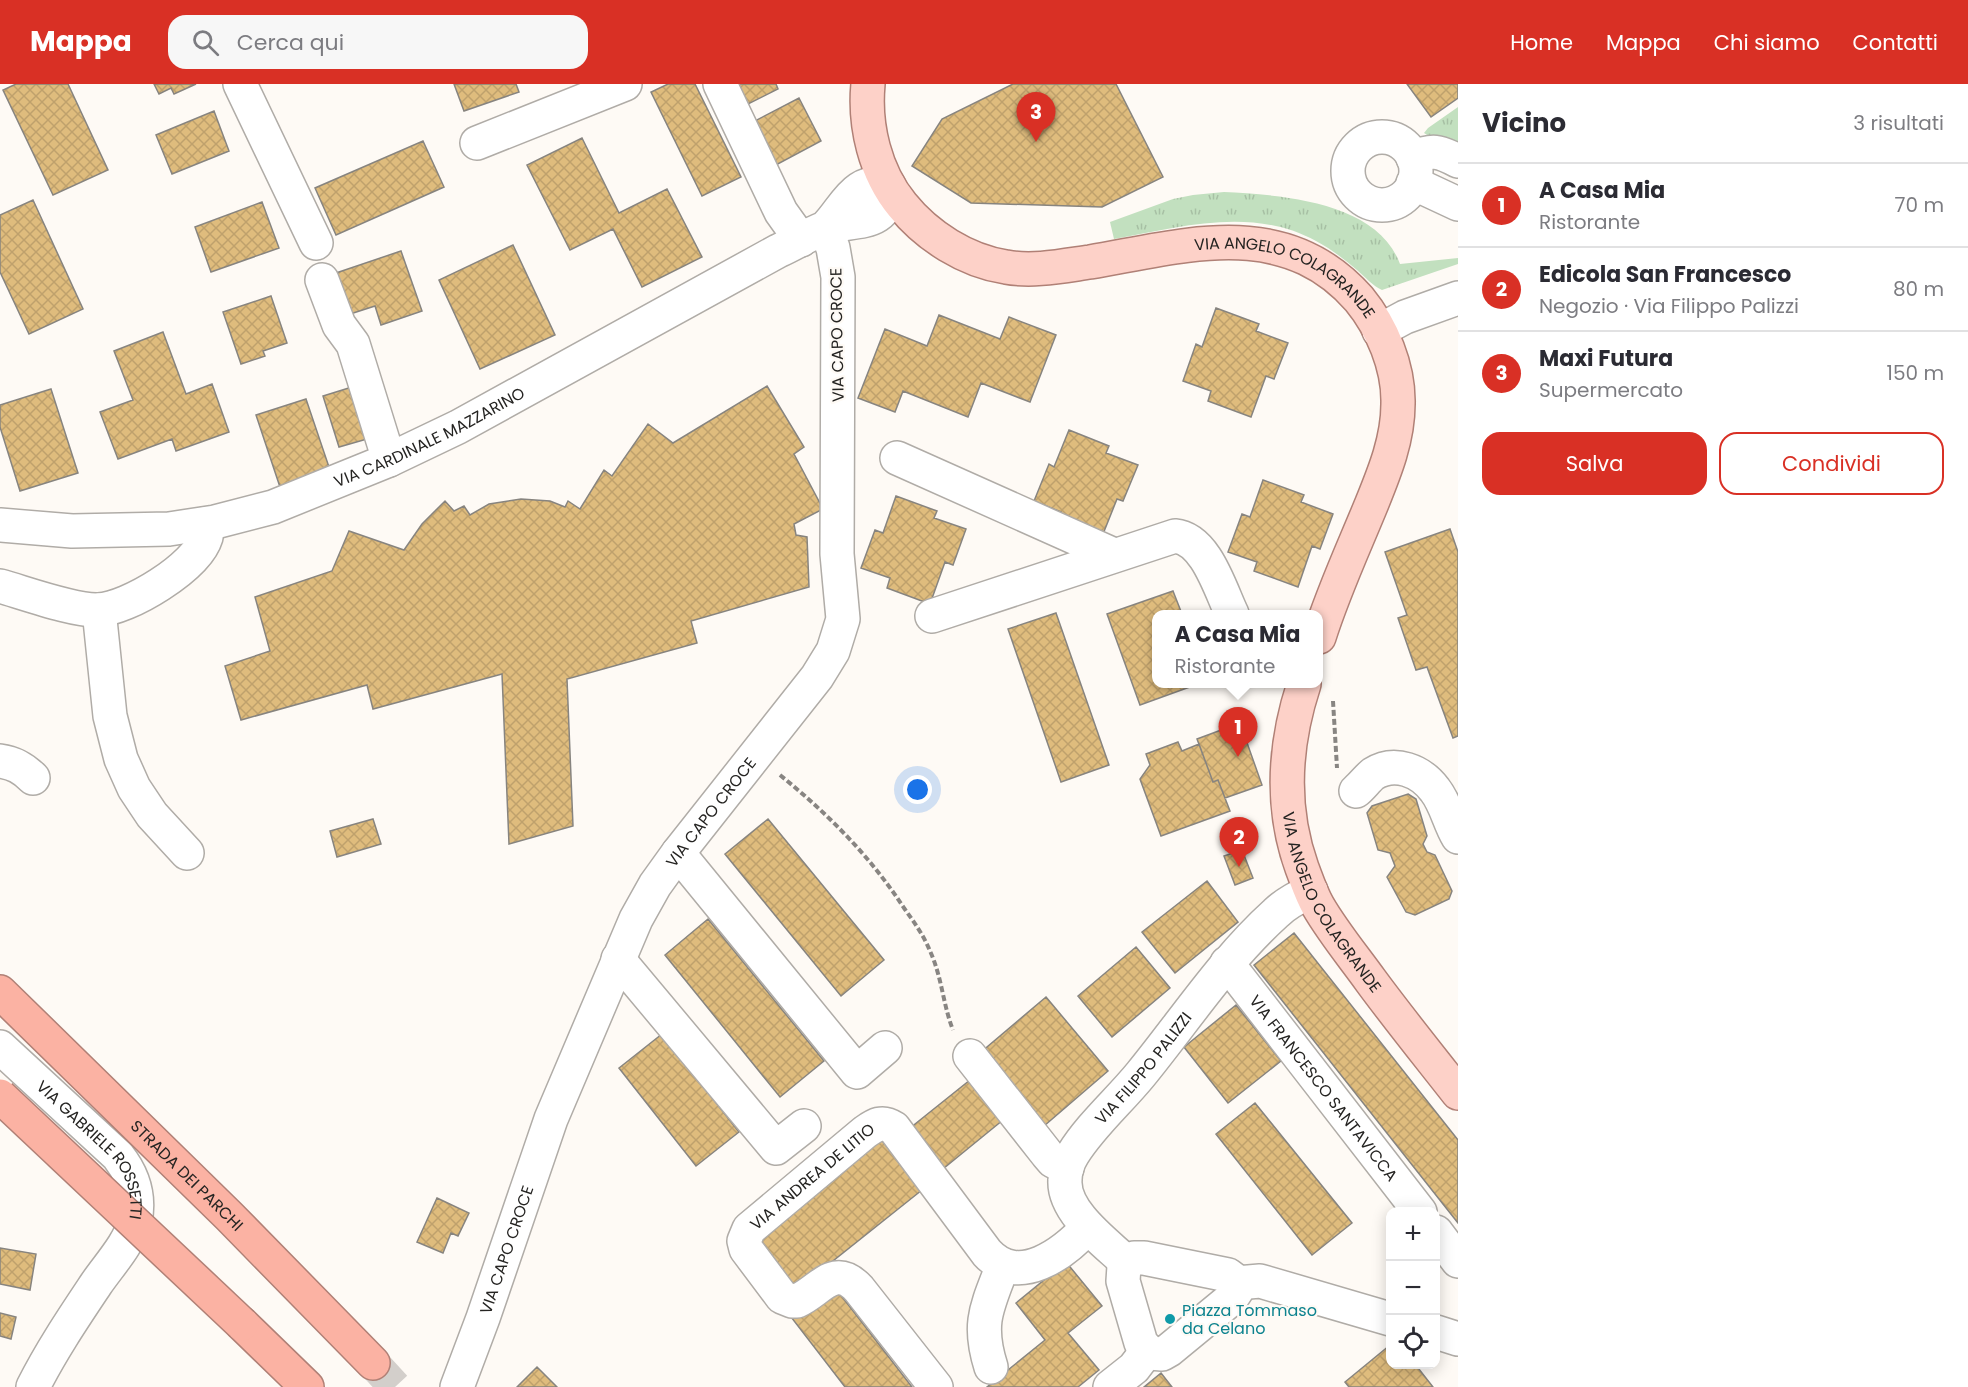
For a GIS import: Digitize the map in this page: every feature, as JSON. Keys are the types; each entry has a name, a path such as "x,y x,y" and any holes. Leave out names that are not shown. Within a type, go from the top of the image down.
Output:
{"highway":[{"name":"STRADA DEI PARCHI","path":"0,992 373,1363"},
{"path":"0,1096 307,1387"}],"main road":[{"path":"867,92 869,128 874,149 889,186"},
{"name":"VIA ANGELO COLAGRANDE","path":"889,186 913,217 947,244 989,264 1020,269 1071,265 1213,242 1264,244 1299,256 1335,278 1361,302 1379,331 1395,373 1398,388 1398,414 1386,468 1323,627"},
{"name":"VIA ANGELO COLAGRANDE","path":"1305,689 1288,753 1286,800 1294,844 1311,891 1318,906 1349,951 1458,1093"}],"street":[{"path":"240,84 316,243"},
{"path":"477,143 625,84"},
{"name":"VIA CAPO CROCE","path":"457,1387 544,1138 618,959 645,902 678,853 826,663 839,638 843,619 837,554 838,278 832,224 781,212 720,84"},
{"path":"867,92 854,183 832,224 907,230 947,244"},
{"path":"1458,161 1434,152 1427,152 1413,171 1458,204"},
{"name":"VIA CARDINALE MAZZARINO","path":"0,525 102,532 169,528 205,524 273,507 389,460 468,422 768,256 832,224 870,220 880,212 888,199 889,186"},
{"path":"322,280 339,325 353,344 389,460"},
{"path":"1379,331 1405,316 1458,297"},
{"path":"897,458 1114,555"},
{"path":"0,586 99,610 125,602 171,577 201,547 206,538 205,524"},
{"path":"932,616 1175,536 1188,539 1203,552 1230,610"},
{"path":"99,610 110,716 121,759 134,788 152,815 187,854"},
{"path":"0,761 9,762 23,769 33,778"},
{"path":"1356,791 1374,774 1384,770 1399,768 1414,771 1436,791 1449,823 1458,837"},
{"path":"678,853 857,1072 885,1048"},
{"name":"VIA FILIPPO PALIZZI","path":"1067,1168 1072,1156 1086,1137 1139,1076 1227,963 1280,909 1311,891"},
{"path":"618,959 776,1148 804,1126"},
{"name":"VIA FRANCESCO SANTAVICCA","path":"1227,963 1416,1207"},
{"name":"VIA GABRIELE ROSSETTI","path":"0,1047 118,1156 132,1180 136,1198 134,1223 128,1237 76,1314 33,1387"},
{"path":"970,1056 1053,1161 1067,1168 1065,1180 1067,1196 1075,1211 1088,1227 1126,1262"},
{"name":"VIA ANDREA DE LITIO","path":"936,1387 848,1280 831,1278 800,1300 785,1299 747,1251 744,1244 746,1235 753,1226 865,1132 877,1124 886,1123 896,1131 987,1253 995,1262 1003,1265"},
{"path":"991,1367 984,1339 984,1318 1003,1265 1017,1268 1043,1261 1066,1248 1088,1227"},
{"path":"1440,1237 1458,1261"},
{"path":"1237,1283 1237,1290 1231,1299 1169,1350 1158,1354 1147,1351 1141,1343 1123,1281 1122,1270 1126,1262 1144,1257 1228,1275 1237,1283 1260,1281 1386,1318"},
{"path":"1440,1333 1458,1339"},
{"path":"1110,1387 1134,1368 1147,1351"}],"path":[{"path":"1305,689 1343,787 1356,791"},
{"path":"756,755 842,830 876,868 929,949 940,978 952,1028 970,1056"}],"green space":[{"path":"1458,107 1458,154 1424,133"},
{"path":"1224,192 1299,199 1349,214 1371,227 1388,243 1400,264 1458,258 1458,264 1382,290 1322,244 1292,230 1267,224 1216,222 1114,239 1110,222 1173,199"}],"building":[{"path":"16,84 68,84 108,170 53,195 3,90"},
{"path":"154,84 196,84 174,94 171,88 159,94"},
{"path":"454,84 516,84 519,92 464,111"},
{"path":"668,84 695,84 741,177 702,196 651,92"},
{"path":"725,84 776,84 778,89 738,109"},
{"path":"1013,84 1116,84 1163,177 1102,207 971,203 912,166 942,119"},
{"path":"1407,84 1458,84 1458,98 1431,117"},
{"path":"799,98 821,141 774,166 751,123"},
{"path":"214,111 229,151 172,174 156,135"},
{"path":"582,138 619,213 667,189 702,257 642,287 613,229 570,250 527,165"},
{"path":"423,141 444,187 336,235 315,188"},
{"path":"33,200 83,309 29,334 0,272 0,215"},
{"path":"262,202 279,248 211,272 195,227"},
{"path":"513,245 555,335 480,369 439,280"},
{"path":"401,251 422,311 381,325 375,306 347,315 333,274"},
{"path":"271,296 287,343 263,351 265,356 241,364 223,312"},
{"path":"1216,308 1259,324 1256,331 1288,343 1274,379 1266,376 1251,417 1208,401 1211,391 1183,381 1196,344 1202,347"},
{"path":"939,315 1000,339 1009,317 1056,335 1030,402 981,383 968,417 903,391 895,412 858,398 885,329 927,346"},
{"path":"163,332 186,394 212,384 229,432 176,451 172,439 118,459 100,412 133,400 114,351"},
{"path":"767,386 804,447 794,454 823,509 794,524 796,535 807,537 809,587 691,621 697,643 567,679 573,826 509,844 502,674 373,709 367,685 241,720 225,666 270,651 255,597 332,571 349,531 404,550 422,524 445,501 454,511 464,506 470,515 489,504 521,499 550,501 565,507 568,501 580,509 604,470 612,476 648,424 673,443"},
{"path":"352,387 367,439 339,447 323,396"},
{"path":"51,389 78,473 20,491 0,427 0,405"},
{"path":"306,399 331,473 281,490 256,415"},
{"path":"1069,430 1109,446 1106,453 1138,465 1123,501 1117,499 1101,539 1057,522 1061,512 1034,501 1049,464 1054,467"},
{"path":"1263,480 1304,495 1301,502 1333,514 1320,549 1312,546 1298,587 1254,571 1257,562 1228,552 1242,514 1250,517"},
{"path":"896,496 937,511 934,518 966,529 953,565 945,562 930,604 887,588 890,578 861,568 875,530 883,533"},
{"path":"1450,529 1458,552 1458,736 1453,738 1427,667 1416,670 1398,618 1407,615 1385,552"},
{"path":"1173,591 1180,610 1152,610 1152,688 1187,688 1140,705 1107,614"},
{"path":"1056,613 1109,765 1061,782 1008,629"},
{"path":"1240,723 1262,785 1225,798 1218,780 1213,782 1197,739"},
{"path":"1178,742 1182,751 1199,744 1213,782 1218,780 1230,811 1161,836 1140,779 1150,765 1146,754"},
{"path":"1408,794 1416,799 1427,836 1423,844 1427,852 1435,855 1452,891 1449,899 1415,915 1406,912 1387,877 1395,866 1390,853 1378,850 1367,813 1372,806"},
{"path":"373,819 381,844 337,857 330,831"},
{"path":"768,819 884,960 841,996 725,854"},
{"path":"1242,850 1253,878 1235,885 1224,856"},
{"path":"1207,881 1238,922 1175,973 1142,932"},
{"path":"708,919 824,1061 780,1097 665,955"},
{"path":"1294,933 1458,1140 1458,1223 1254,965"},
{"path":"1136,947 1170,988 1112,1037 1078,996"},
{"path":"1046,997 1108,1071 1044,1126 981,1052"},
{"path":"1236,1005 1281,1061 1228,1103 1184,1047"},
{"path":"662,1034 739,1132 696,1166 619,1068"},
{"path":"970,1080 1003,1120 938,1173 905,1132"},
{"path":"1255,1103 1352,1223 1312,1255 1216,1134"},
{"path":"880,1138 922,1190 794,1292 752,1240"},
{"path":"437,1198 469,1213 458,1236 451,1233 443,1253 417,1242"},
{"path":"0,1248 36,1254 30,1290 0,1284"},
{"path":"1066,1262 1102,1306 1068,1333 1099,1370 1078,1387 987,1387 1045,1340 1016,1303"},
{"path":"833,1285 912,1387 845,1387 791,1317"},
{"path":"0,1313 16,1317 11,1339 0,1336"},
{"path":"1386,1348 1386,1369 1419,1369 1433,1387 1349,1387 1345,1382"},
{"path":"537,1367 557,1387 517,1387"},
{"path":"1161,1373 1172,1387 1144,1387"}],"tunnel":[{"path":"373,1363 395,1387"}],"place":[{"name":"Maxi Futura","path":"1036,142"},
{"name":"A Casa Mia","path":"1238,757"},
{"name":"Edicola San Francesco","path":"1239,867"},
{"name":"Piazza Tommaso da Celano","path":"1170,1319"}]}
